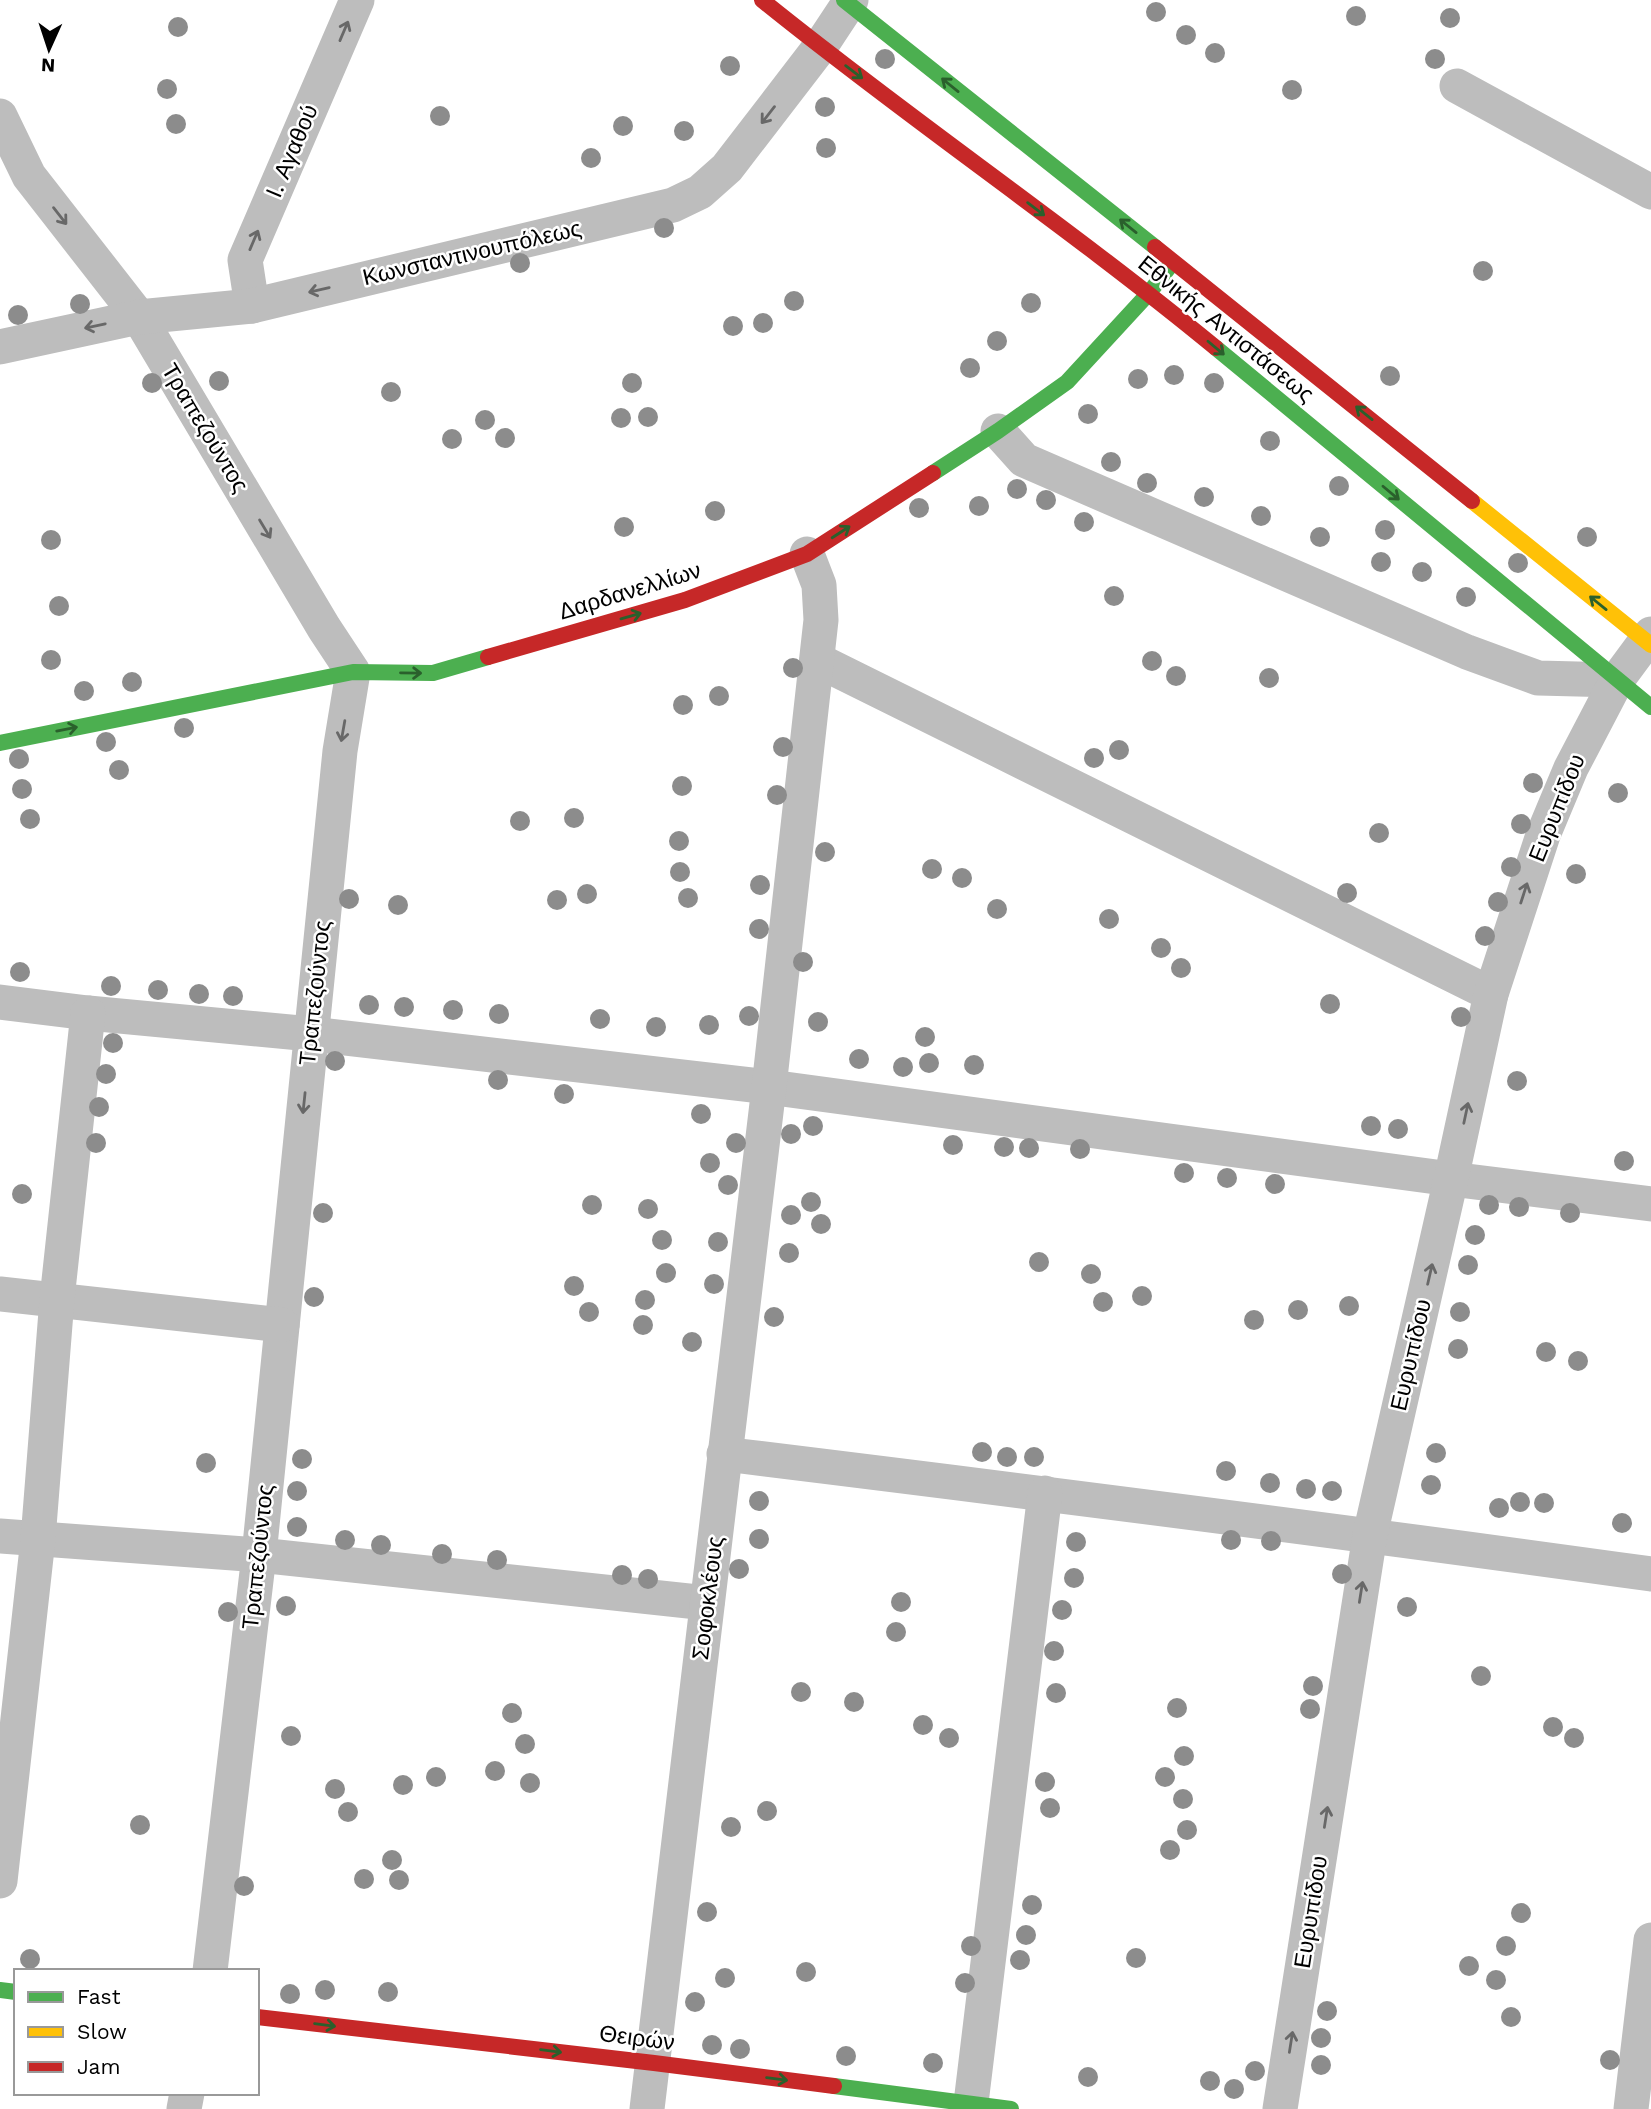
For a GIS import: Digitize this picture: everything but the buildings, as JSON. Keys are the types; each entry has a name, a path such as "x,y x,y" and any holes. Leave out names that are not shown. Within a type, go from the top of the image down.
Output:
{"street":[{"name":"Ι. Αγαθού","path":"252,306 245,260 357,0"},
{"name":"Εθνικής Αντιστάσεως","path":"762,0 820,47 1149,293 1651,707"},
{"name":"Κωνσταντινουπόλεως","path":"0,347 139,317 252,306 673,205 700,192 727,168 820,47 848,1"},
{"name":"Εθνικής Αντιστάσεως","path":"848,1 1649,640"},
{"path":"1457,86 1651,192"},
{"name":"Τραπεζούντος","path":"0,116 15,179 139,317 316,616 353,672 340,751 259,1555 210,1969"},
{"name":"Δαρδανελλίων","path":"0,743 353,672 433,673 685,600 807,554 998,431 1067,382 1149,293 1173,262"},
{"path":"998,431 1024,460 1467,652 1538,678 1617,680"},
{"name":"Σοφοκλέους","path":"647,2109 817,660 821,620 819,585 807,554"},
{"name":"Ευρυπίδου","path":"1280,2109 1370,1535 1491,994 1543,835 1571,768 1617,680 1649,640"},
{"path":"817,660 1491,994"},
{"path":"0,1002 311,1034 769,1087 1651,1204"},
{"path":"0,1881 38,1539 57,1299 88,1013"},
{"path":"0,1294 282,1325"},
{"path":"724,1454 1370,1535 1651,1574"},
{"path":"971,2103 1045,1493"},
{"path":"0,1536 259,1555 708,1604"},
{"path":"1631,2109 1651,1940"},
{"name":"Θειρών","path":"259,2017 654,2063 1011,2109"}],"traffic: fast":[{"path":"844,0 1155,247"},
{"path":"933,473 1067,382 1149,293 1173,262"},
{"path":"1216,348 1651,707"},
{"path":"0,743 353,672 433,673 488,657"},
{"path":"0,1990 14,1992"},
{"path":"834,2086 1011,2109"}],"traffic: slow":[{"path":"1472,501 1651,645"}],"traffic: jam":[{"path":"762,0 1104,259 1216,348"},
{"path":"1155,247 1472,501"},
{"path":"488,657 685,600 807,554 933,473"},
{"path":"259,2017 834,2086"}]}
